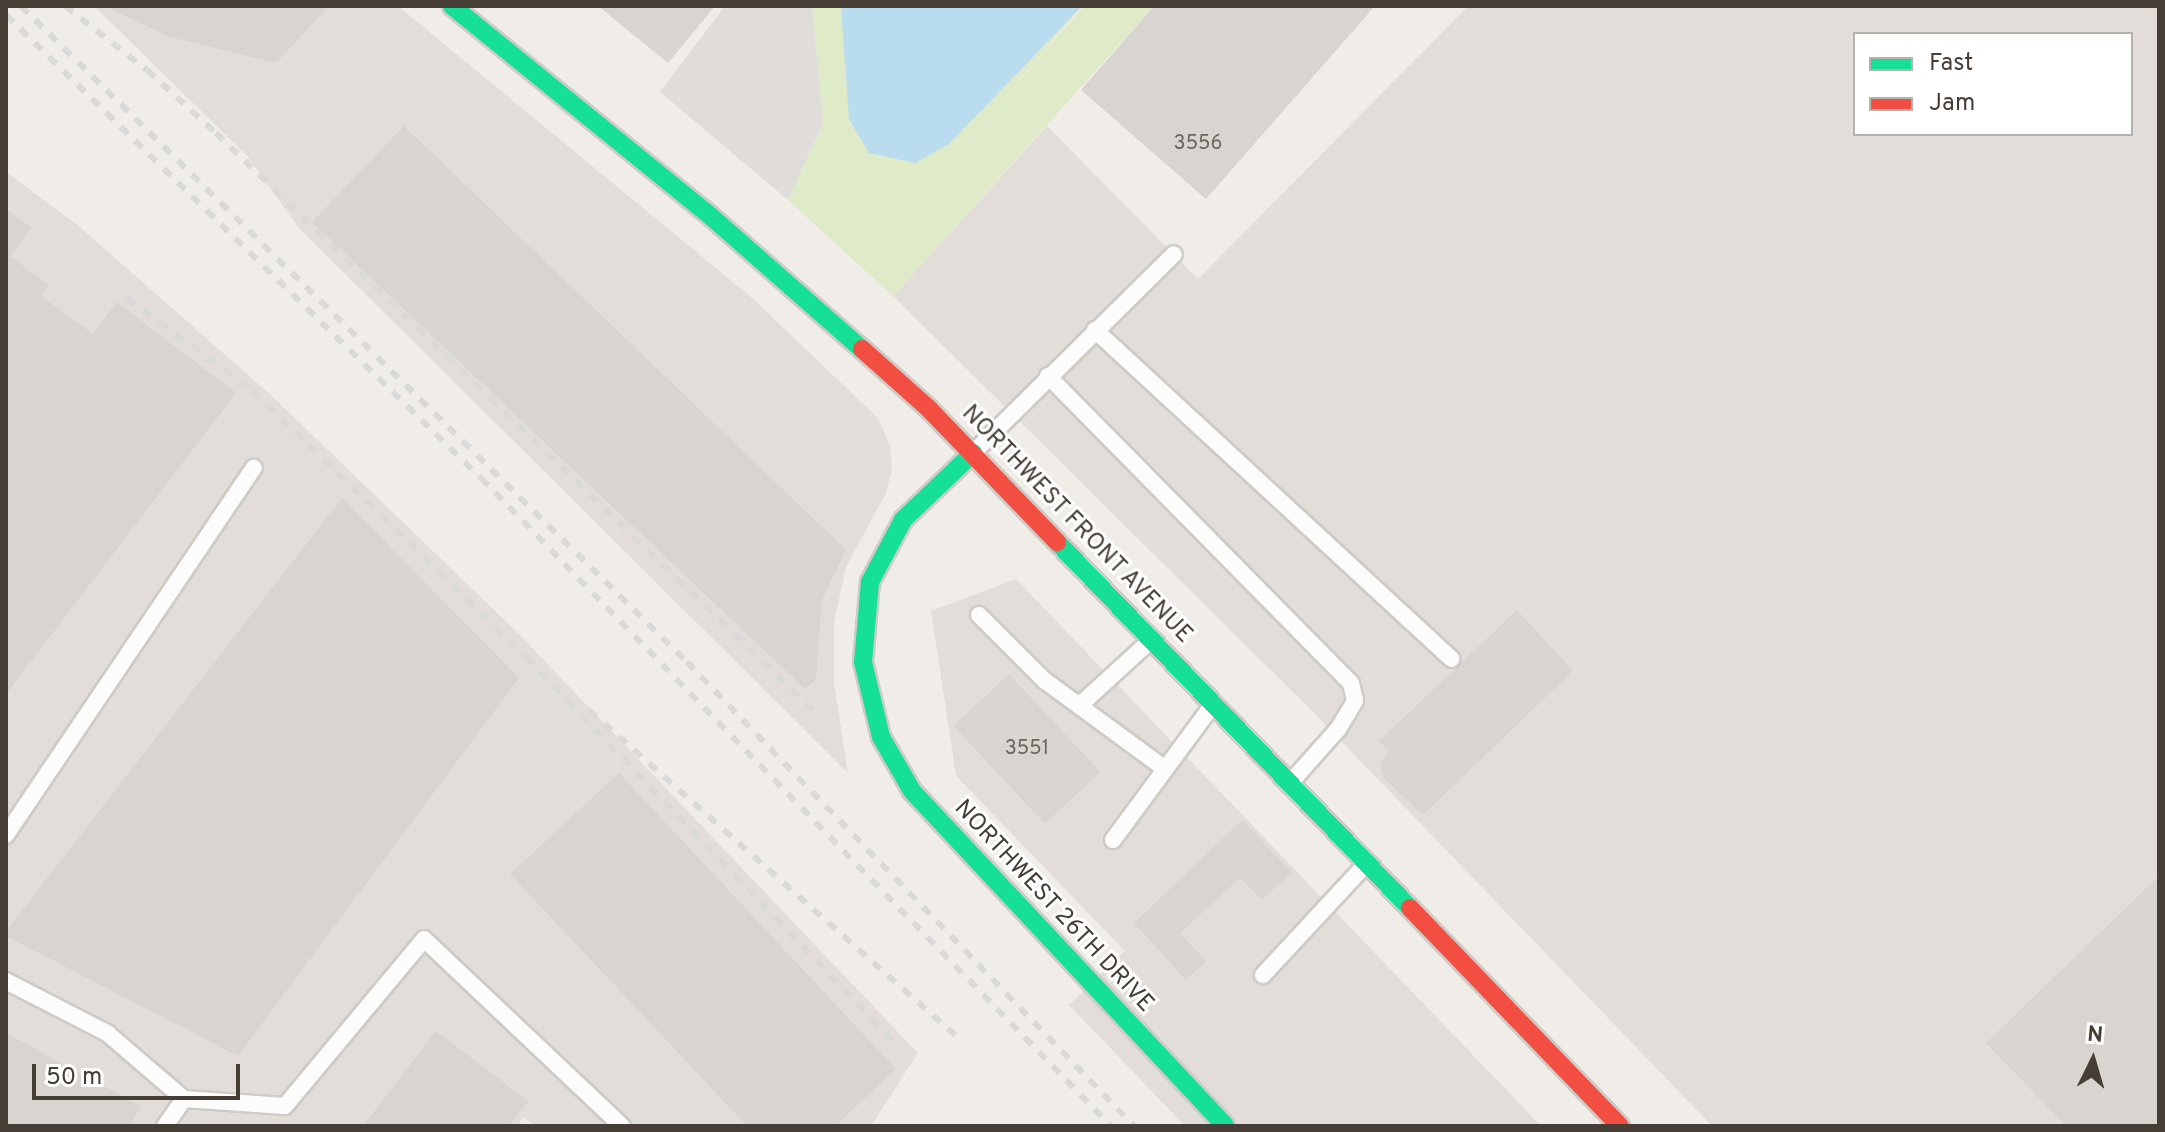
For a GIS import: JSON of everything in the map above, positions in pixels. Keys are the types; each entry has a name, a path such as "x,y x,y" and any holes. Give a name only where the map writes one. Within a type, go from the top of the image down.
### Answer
{"main road":[{"name":"NORTHWEST FRONT AVENUE","path":"452,6 855,340 973,453 1620,1126"},
{"name":"NORTHWEST 26TH DRIVE","path":"973,453 903,520 878,560 863,613 863,662 871,706 881,737 912,791 1225,1126"}],"lane":[{"path":"973,453 1174,254"},
{"path":"1095,330 1452,659"},
{"path":"1048,376 1351,683 1355,701 1349,711 1291,782"},
{"path":"6,835 254,468"},
{"path":"979,615 1044,680 1165,769"},
{"path":"1080,705 1152,639"},
{"path":"1113,840 1214,703"},
{"path":"1263,975 1368,862"},
{"path":"6,981 107,1033 184,1099 285,1106 424,939 622,1126"},
{"path":"165,1126 184,1099"}],"shaded area":[{"path":"94,6 398,6 751,297 878,418 890,446 892,470 886,493 846,567 834,622 834,683 848,773 299,228 247,156"},
{"path":"725,6 812,6 823,123 788,200 660,92"},
{"path":"1468,6 2159,6 2159,1126 1712,1126 1318,717 893,296 1047,126 1198,279"},
{"path":"6,172 80,227 273,397 520,635 918,1053 871,1126 535,1126 524,1117 517,1126 6,1126"},
{"path":"1016,579 1541,1126 1185,1126 1069,1005 1125,951 956,776 931,611"}],"green space":[{"path":"812,6 1082,6 997,107 1084,6 1154,6 893,296 788,200 823,123"}],"water":[{"path":"841,6 1082,6 949,144 915,163 869,153 849,119"}],"building":[{"path":"105,6 329,6 276,63 170,37"},
{"path":"598,6 715,6 668,63"},
{"path":"1154,6 1375,6 1206,199 1081,90"},
{"path":"404,126 846,550 822,600 816,679 805,689 312,222"},
{"path":"6,209 32,228 10,256 49,285 41,296 93,334 117,302 236,393 6,694"},
{"path":"342,498 519,678 238,1056 6,936 6,931"},
{"path":"1517,610 1573,671 1423,815 1384,778 1380,764 1389,751 1379,741"},
{"path":"1009,674 1100,772 1045,824 953,726"},
{"path":"619,773 896,1069 835,1126 747,1126 510,874"},
{"path":"1242,820 1292,872 1262,900 1240,878 1180,933 1206,961 1186,980 1134,923"},
{"path":"2159,876 2159,1126 2066,1126 1986,1043"},
{"path":"436,1031 528,1101 509,1126 363,1126"},
{"path":"6,1033 141,1106 130,1126 6,1126"}],"railway":[{"path":"21,6 687,662 1134,1126"},
{"path":"65,6 147,70 216,133 818,715"},
{"path":"6,15 481,478 1111,1126"},
{"path":"127,298 252,391 309,445 526,657 895,1043"},
{"path":"589,710 956,1036"}],"traffic: fast":[{"path":"452,6 707,213 862,349"},
{"path":"973,453 903,520 870,582 863,662 881,737 912,791 1225,1126"},
{"path":"1057,542 1410,908"}],"traffic: jam":[{"path":"862,349 929,409 1057,542"},
{"path":"1410,908 1620,1126"}]}
